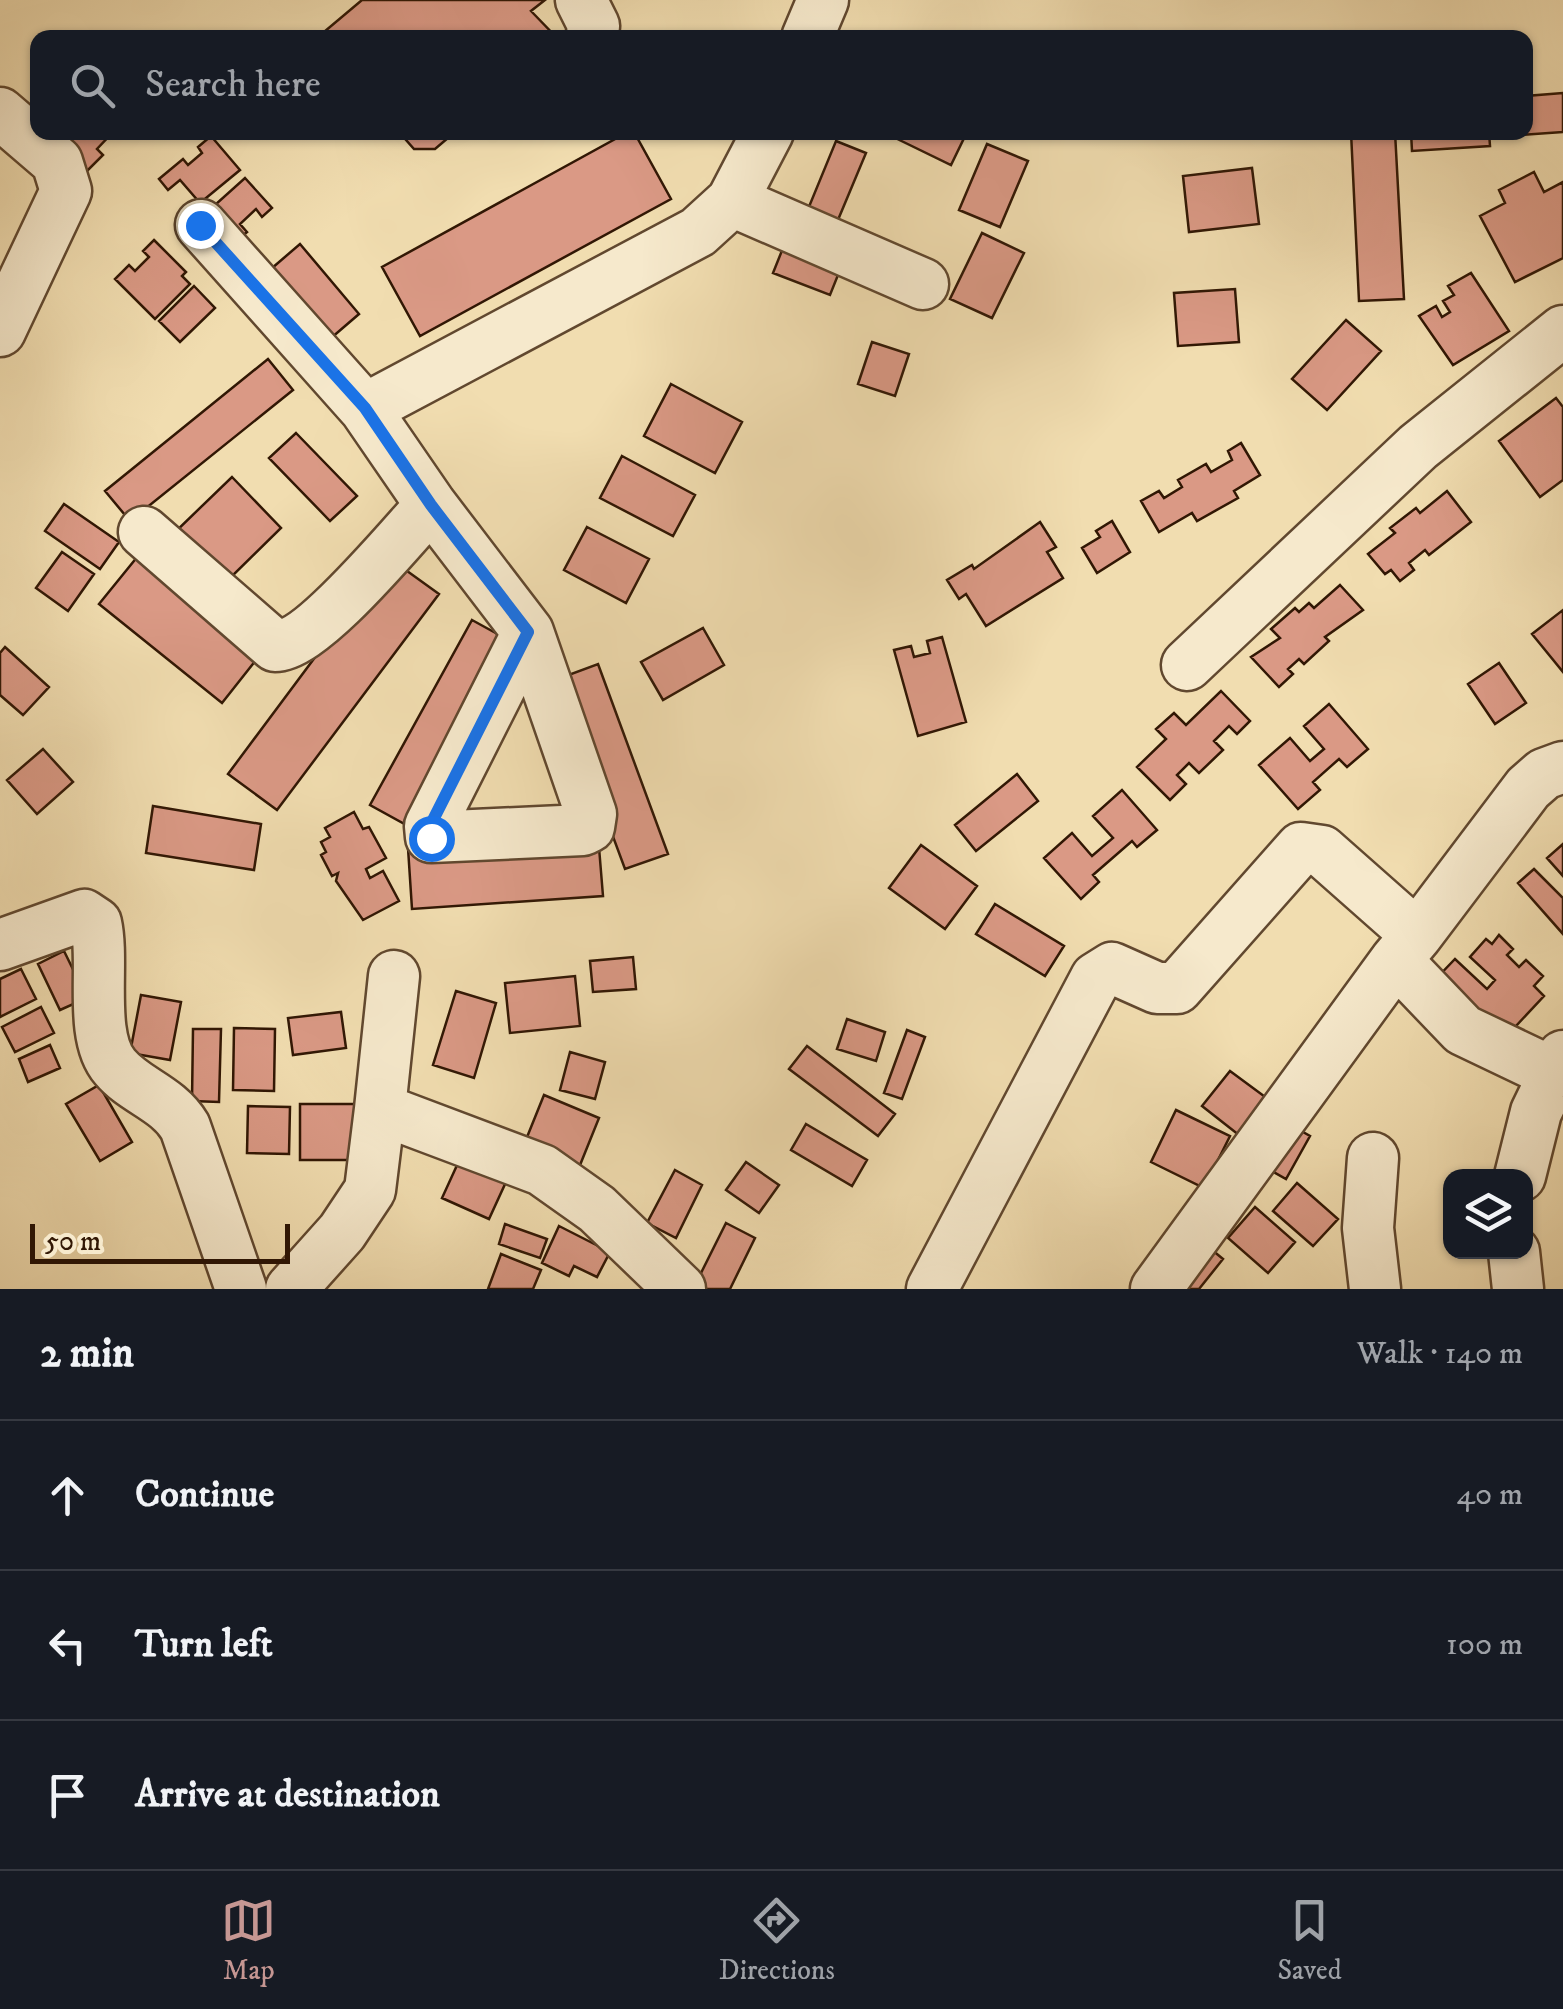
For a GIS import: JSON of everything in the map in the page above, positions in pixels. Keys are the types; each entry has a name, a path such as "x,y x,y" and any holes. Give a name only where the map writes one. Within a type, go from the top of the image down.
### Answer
{"street":[{"path":"581,0 593,30"},
{"path":"810,30 823,0"},
{"path":"0,114 30,139"},
{"path":"0,331 66,191 57,162 31,140"},
{"path":"365,408 698,232 732,201 764,140"},
{"path":"732,201 924,284"},
{"path":"200,225 365,408 431,505 528,632"},
{"path":"1187,665 1418,447 1563,332"},
{"path":"144,532 276,646 289,646 316,625 431,505"},
{"path":"1156,1289 1406,947 1528,788 1544,774 1563,767"},
{"path":"932,1289 1096,978 1105,969 1121,971 1167,990 1177,988 1287,859 1312,847 1406,947 1463,1030 1558,1064 1536,1112 1522,1169"},
{"path":"0,945 68,918 84,915 96,923 102,1032 108,1058 116,1070 168,1105 185,1127 241,1289"},
{"path":"291,1289 365,1200 375,1170 394,976"},
{"path":"380,1109 542,1170 597,1209 634,1272 680,1289"},
{"path":"1373,1158 1368,1228 1375,1289"},
{"path":"1515,1259 1518,1289"}],"building":[{"path":"362,0 545,0 531,11 549,30 326,30"},
{"path":"1563,93 1563,132 1533,134 1533,95"},
{"path":"66,140 105,140 97,149 103,155 80,178 54,153"},
{"path":"206,140 214,140 240,170 200,203 180,180 168,190 159,179 183,159 188,165 202,153 198,147"},
{"path":"406,140 446,140 435,149 414,149"},
{"path":"613,140 638,140 671,199 420,336 382,267"},
{"path":"899,140 963,140 951,165"},
{"path":"1351,140 1395,140 1404,299 1359,301"},
{"path":"1411,140 1490,140 1490,146 1412,151"},
{"path":"836,141 866,153 835,227 806,214"},
{"path":"987,144 1028,161 1000,227 959,210"},
{"path":"1252,168 1259,224 1189,232 1183,176"},
{"path":"1534,172 1544,192 1563,182 1563,258 1515,282 1480,216 1505,203 1499,190"},
{"path":"245,178 272,208 262,217 256,209 240,224 247,232 234,243 206,213"},
{"path":"982,233 1024,253 992,318 950,299"},
{"path":"154,240 186,272 182,276 190,284 155,319 115,279 129,265 135,271 149,257 143,251"},
{"path":"785,243 842,265 830,295 773,273"},
{"path":"300,244 359,314 323,345 264,275"},
{"path":"1471,273 1509,331 1453,365 1419,316 1436,306 1442,317 1450,312 1443,301 1454,295 1448,286"},
{"path":"194,286 215,308 180,342 159,321"},
{"path":"1235,289 1239,342 1178,346 1174,293"},
{"path":"1346,320 1381,351 1327,410 1292,379"},
{"path":"872,342 909,354 895,396 858,384"},
{"path":"268,359 293,390 130,521 105,491"},
{"path":"671,384 742,422 715,473 644,436"},
{"path":"1556,398 1563,407 1563,480 1540,497 1499,441"},
{"path":"296,433 357,496 330,521 269,458"},
{"path":"1241,443 1260,475 1234,491 1238,498 1197,521 1192,513 1159,532 1141,501 1159,491 1164,498 1182,487 1178,480 1206,464 1211,472 1232,460 1228,451"},
{"path":"622,456 695,495 673,536 600,498"},
{"path":"232,477 281,528 221,587 171,536"},
{"path":"1447,491 1471,522 1429,555 1425,550 1409,563 1414,570 1400,581 1391,570 1385,574 1368,554 1395,533 1390,528 1416,508 1420,513"},
{"path":"64,504 119,542 100,569 45,531"},
{"path":"1112,521 1130,552 1097,573 1082,548 1100,537 1096,531"},
{"path":"1040,522 1056,547 1047,552 1063,578 986,626 966,594 959,599 947,580 972,565 974,569"},
{"path":"587,527 649,559 626,603 564,570"},
{"path":"62,552 94,574 68,611 36,588"},
{"path":"138,556 260,655 222,703 99,604"},
{"path":"389,558 439,594 277,810 228,774"},
{"path":"1340,585 1363,610 1325,637 1329,641 1304,664 1299,659 1288,669 1293,674 1279,687 1251,657 1280,638 1271,629 1295,608 1299,612 1309,603 1314,608"},
{"path":"1563,610 1563,672 1532,634"},
{"path":"472,620 512,642 410,827 370,805"},
{"path":"703,628 724,665 663,700 641,662"},
{"path":"942,637 966,722 918,736 894,650 911,646 914,657 930,653 927,641"},
{"path":"5,647 49,687 23,715 0,695 0,653"},
{"path":"1499,663 1526,703 1495,724 1468,684"},
{"path":"598,664 668,854 625,869 555,680"},
{"path":"1221,691 1250,721 1237,734 1229,726 1214,741 1223,750 1199,773 1189,763 1177,775 1186,784 1170,800 1137,767 1166,739 1156,729 1174,713 1186,725"},
{"path":"1329,704 1368,749 1347,767 1339,759 1313,782 1320,790 1298,809 1259,765 1290,738 1310,761 1324,749 1304,726"},
{"path":"43,749 73,782 37,814 7,780"},
{"path":"1017,774 1038,801 976,851 955,825"},
{"path":"1122,790 1157,830 1137,847 1132,841 1093,875 1099,882 1081,899 1044,858 1072,833 1092,856 1113,838 1093,816"},
{"path":"153,806 261,824 254,870 146,853"},
{"path":"354,812 363,829 369,827 386,858 366,869 370,878 383,871 399,901 363,920 336,881 338,873 332,876 321,855 326,852 321,842 330,837 325,828"},
{"path":"598,835 603,896 412,909 408,848"},
{"path":"1563,844 1563,876 1547,858"},
{"path":"921,845 977,886 945,929 889,888"},
{"path":"1534,869 1563,898 1563,934 1518,883"},
{"path":"995,904 1064,946 1045,976 976,934"},
{"path":"1499,935 1513,949 1507,955 1519,967 1526,960 1543,976 1534,986 1544,996 1502,1041 1430,985 1455,959 1487,989 1495,980 1470,957 1486,939 1492,944"},
{"path":"64,951 87,998 60,1010 38,964"},
{"path":"633,957 636,989 593,992 590,961"},
{"path":"21,969 36,999 0,1017 0,979"},
{"path":"575,976 580,1026 510,1033 505,983"},
{"path":"456,991 496,1003 474,1078 433,1065"},
{"path":"141,995 181,1002 170,1060 130,1053"},
{"path":"41,1007 54,1033 15,1052 2,1027"},
{"path":"341,1012 346,1048 293,1055 288,1018"},
{"path":"847,1019 885,1032 876,1061 837,1049"},
{"path":"234,1028 275,1029 274,1091 233,1090"},
{"path":"193,1029 221,1029 219,1102 192,1101"},
{"path":"907,1030 925,1037 902,1099 884,1093"},
{"path":"50,1045 60,1068 28,1082 19,1059"},
{"path":"807,1046 895,1114 878,1136 789,1069"},
{"path":"570,1052 605,1062 595,1099 560,1090"},
{"path":"1230,1071 1272,1102 1244,1139 1202,1106"},
{"path":"99,1085 132,1142 100,1161 66,1104"},
{"path":"544,1095 599,1118 578,1170 523,1147"},
{"path":"300,1104 357,1104 357,1160 300,1160"},
{"path":"248,1106 290,1107 289,1154 247,1153"},
{"path":"1176,1110 1230,1136 1204,1188 1151,1162"},
{"path":"1287,1123 1310,1136 1286,1179 1263,1166"},
{"path":"806,1124 867,1160 852,1186 791,1150"},
{"path":"464,1150 511,1171 489,1219 442,1198"},
{"path":"746,1162 779,1185 759,1213 726,1190"},
{"path":"675,1170 702,1185 676,1238 647,1223"},
{"path":"1297,1183 1338,1219 1313,1246 1273,1211"},
{"path":"1255,1207 1295,1242 1268,1273 1228,1238"},
{"path":"726,1223 755,1238 730,1289 704,1289 695,1285"},
{"path":"505,1224 547,1239 540,1258 499,1244"},
{"path":"559,1226 610,1252 597,1277 574,1266 569,1276 542,1263"},
{"path":"1200,1240 1223,1259 1199,1289 1160,1289"},
{"path":"501,1254 541,1270 533,1289 488,1289"}],"route":[{"path":"200,225 365,408 431,505 528,632 430,826 431,838"}]}
